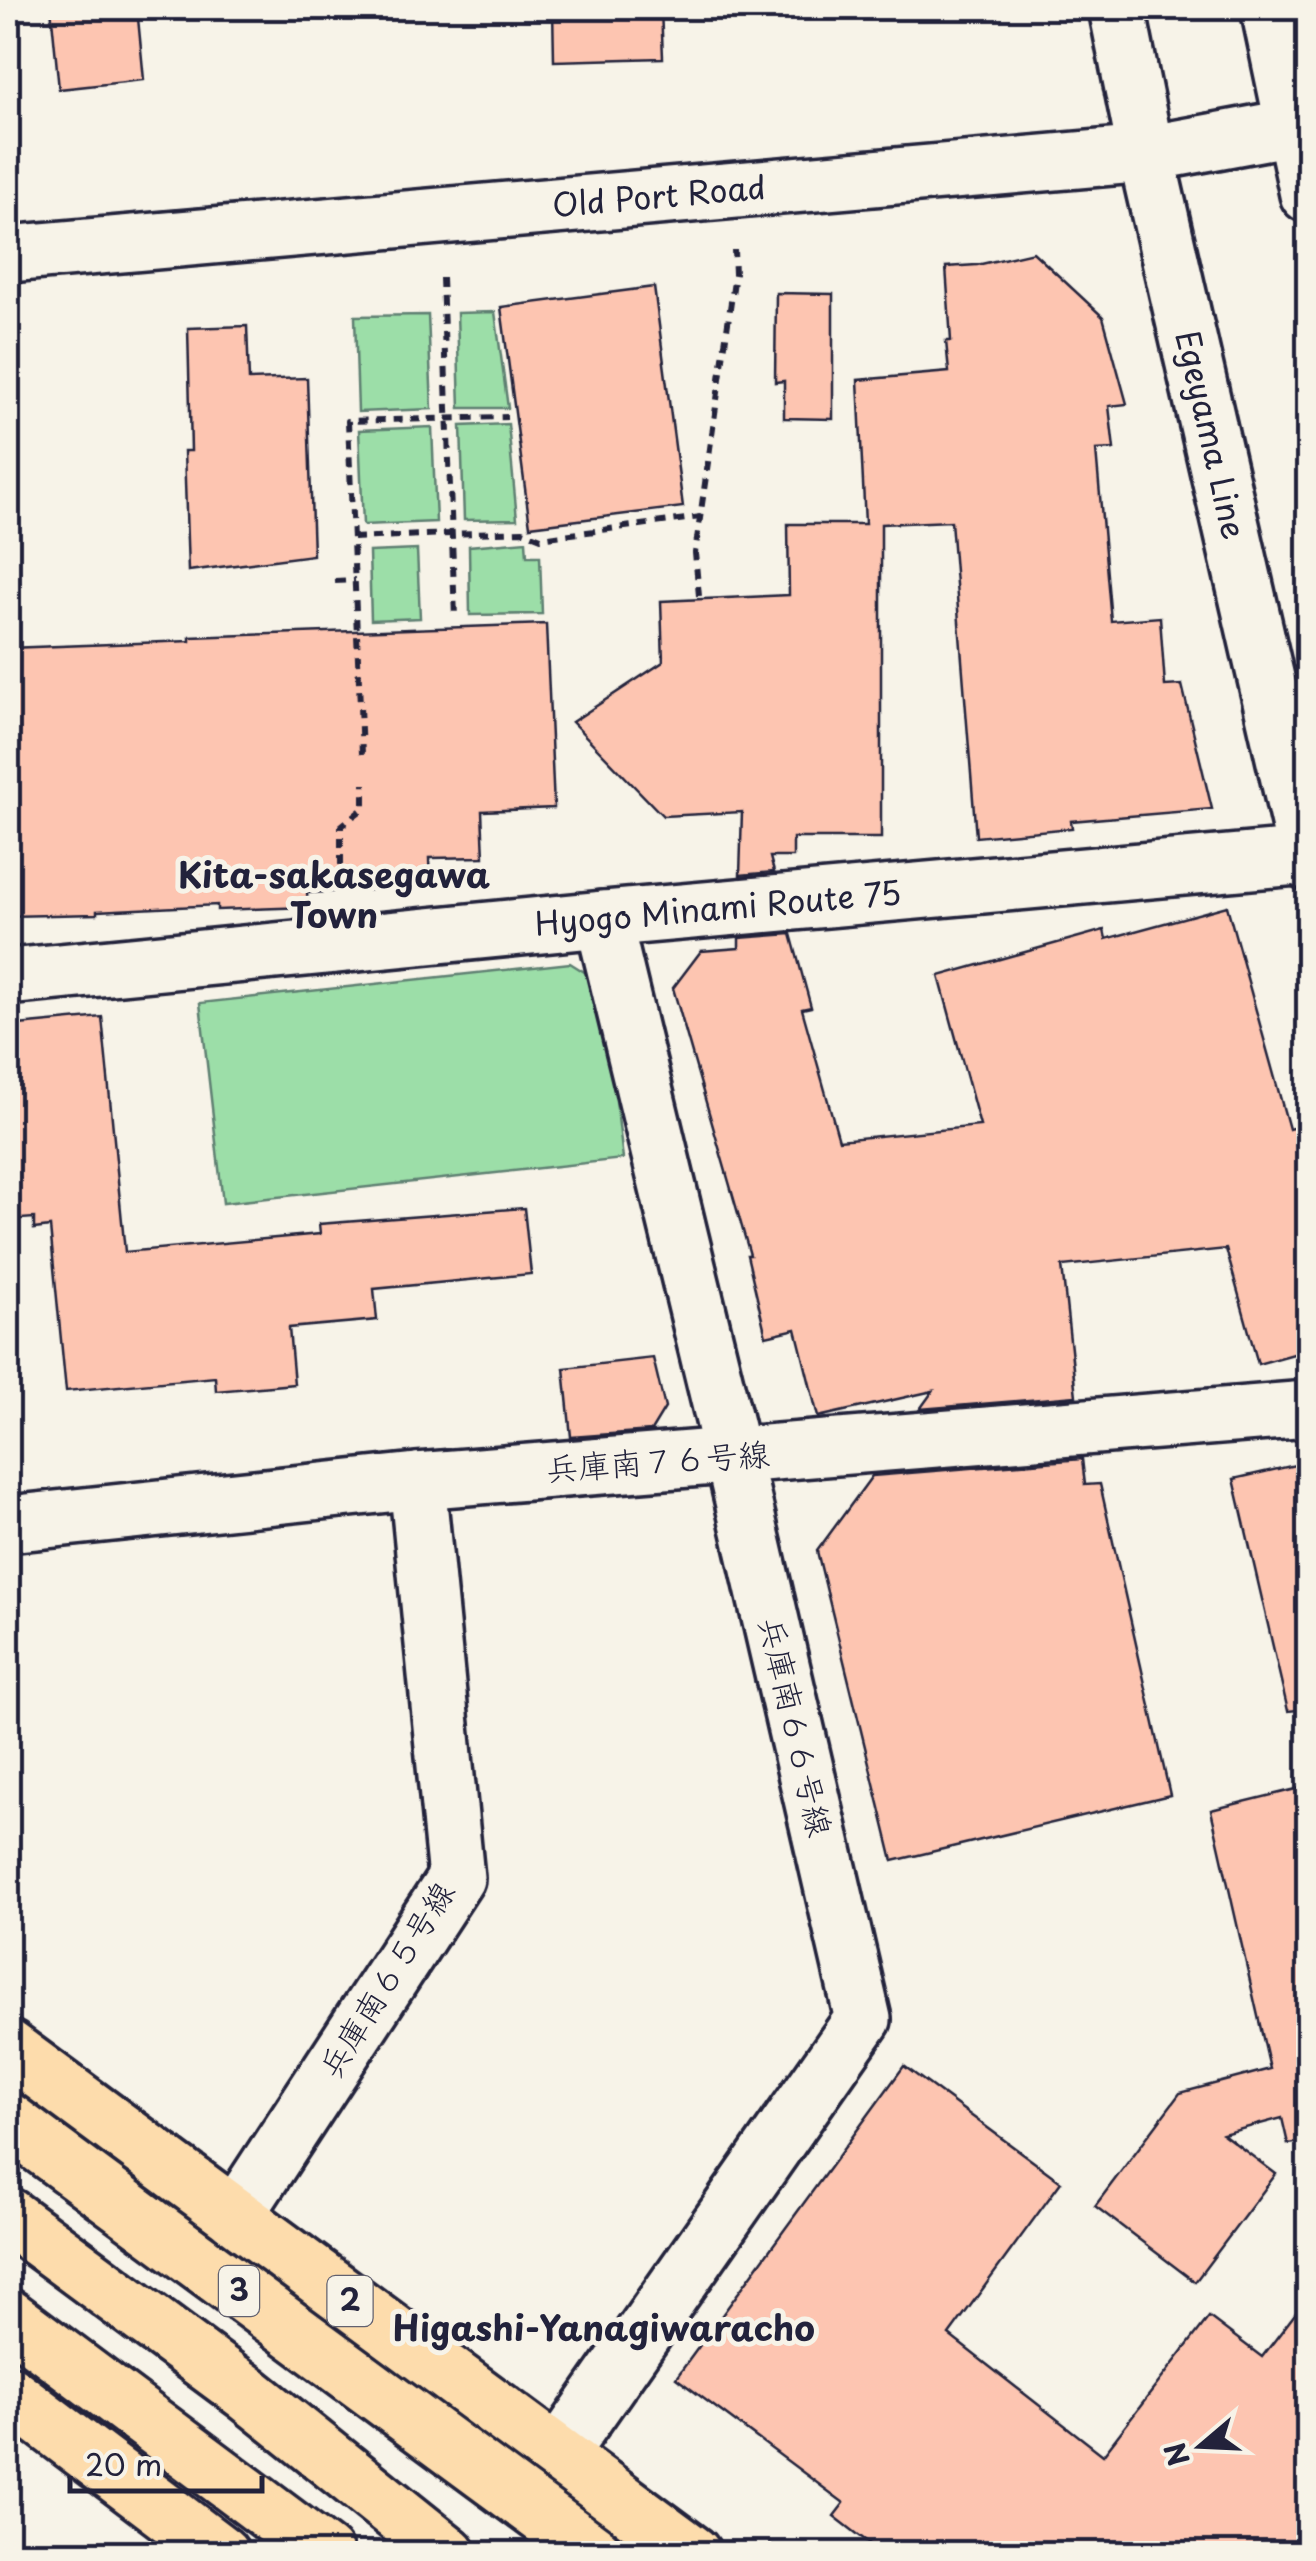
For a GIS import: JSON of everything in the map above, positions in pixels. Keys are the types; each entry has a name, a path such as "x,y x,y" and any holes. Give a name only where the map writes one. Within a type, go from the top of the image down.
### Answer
{"highway":[{"name":"2","path":"8,2048 693,2554"},
{"name":"3","path":"8,2121 595,2554"},
{"name":"3","path":"8,2216 248,2393 448,2554"},
{"path":"8,2317 325,2554"},
{"path":"8,2393 221,2554"},
{"name":"3","path":"470,2462 574,2554"}],"street":[{"name":"Egeyama Line","path":"1117,8 1146,154 1308,858"},
{"path":"1269,8 1301,126 1308,194"},
{"name":"Old Port Road","path":"8,254 1146,154 1301,126"},
{"name":"Hyogo Minami Route 75","path":"8,977 603,919 1308,858"},
{"name":"兵庫南６６号線","path":"558,2454 863,2019 603,919"},
{"name":"兵庫南７６号線","path":"8,1524 417,1480 1308,1409"},
{"name":"兵庫南６５号線","path":"235,2216 456,1878 417,1480"}],"path":[{"path":"699,596 695,553 735,274 730,191"},
{"path":"439,216 455,617"},
{"path":"362,754 348,421 507,416"},
{"path":"353,538 524,530 541,538 701,517"},
{"path":"334,581 355,580"},
{"path":"341,944 341,826 364,808 364,784"}],"green space":[{"path":"495,312 508,408 460,408 457,313"},
{"path":"428,315 432,409 358,412 355,316"},
{"path":"508,424 517,519 464,520 461,426"},
{"path":"432,427 436,522 363,525 359,430"},
{"path":"526,541 527,556 540,556 542,614 470,615 469,546"},
{"path":"417,550 420,618 371,620 369,552"},
{"path":"570,963 602,983 623,1159 223,1203 200,1003"}],"building":[{"path":"51,8 137,8 144,80 59,89"},
{"path":"553,8 661,8 663,58 554,61"},
{"path":"1033,252 1103,317 1127,404 1109,406 1114,449 1096,450 1111,621 1160,617 1165,686 1182,685 1212,809 1071,821 1072,828 976,837 951,521 881,524 881,838 793,838 793,857 770,857 774,872 740,875 742,812 663,816 572,722 663,662 661,601 789,595 788,524 865,524 858,380 949,372 946,267 977,265"},
{"path":"654,287 683,507 530,526 501,307"},
{"path":"776,293 833,294 833,419 784,418 784,381 775,382"},
{"path":"247,326 249,380 307,378 313,555 188,571 184,451 191,451 188,328"},
{"path":"546,624 554,808 482,811 484,857 429,858 430,887 307,893 308,907 217,910 217,905 8,916 8,648"},
{"path":"1227,906 1289,1129 1296,1127 1308,1173 1308,1350 1258,1364 1226,1249 1062,1266 1076,1396 920,1409 933,1391 818,1417 796,1329 766,1336 750,1255 673,988 701,951 739,948 739,938 791,934 811,1007 802,1009 839,1140 980,1126 939,976 1104,930 1106,939"},
{"path":"102,1017 125,1252 320,1234 319,1224 524,1208 531,1274 374,1289 377,1320 289,1328 294,1384 216,1391 215,1377 66,1391 50,1227 34,1229 34,1218 8,1220 8,1026"},
{"path":"653,1358 665,1408 651,1431 571,1437 564,1368"},
{"path":"1082,1459 1085,1485 1100,1484 1170,1795 893,1861 817,1551 872,1476"},
{"path":"1308,1462 1308,1709 1288,1711 1234,1479"},
{"path":"1308,1786 1308,2141 1288,2144 1282,2118 1223,2134 1276,2174 1195,2282 1095,2206 1180,2093 1270,2069 1211,1810"},
{"path":"904,2066 1061,2182 949,2335 1103,2455 1209,2317 1262,2357 1308,2297 1308,2554 883,2554 834,2516 844,2503 676,2378"}],"district":[{"name":"Kita-sakasegawa Town","path":"334,896"},
{"name":"Higashi-Yanagiwaracho","path":"604,2329"}]}
